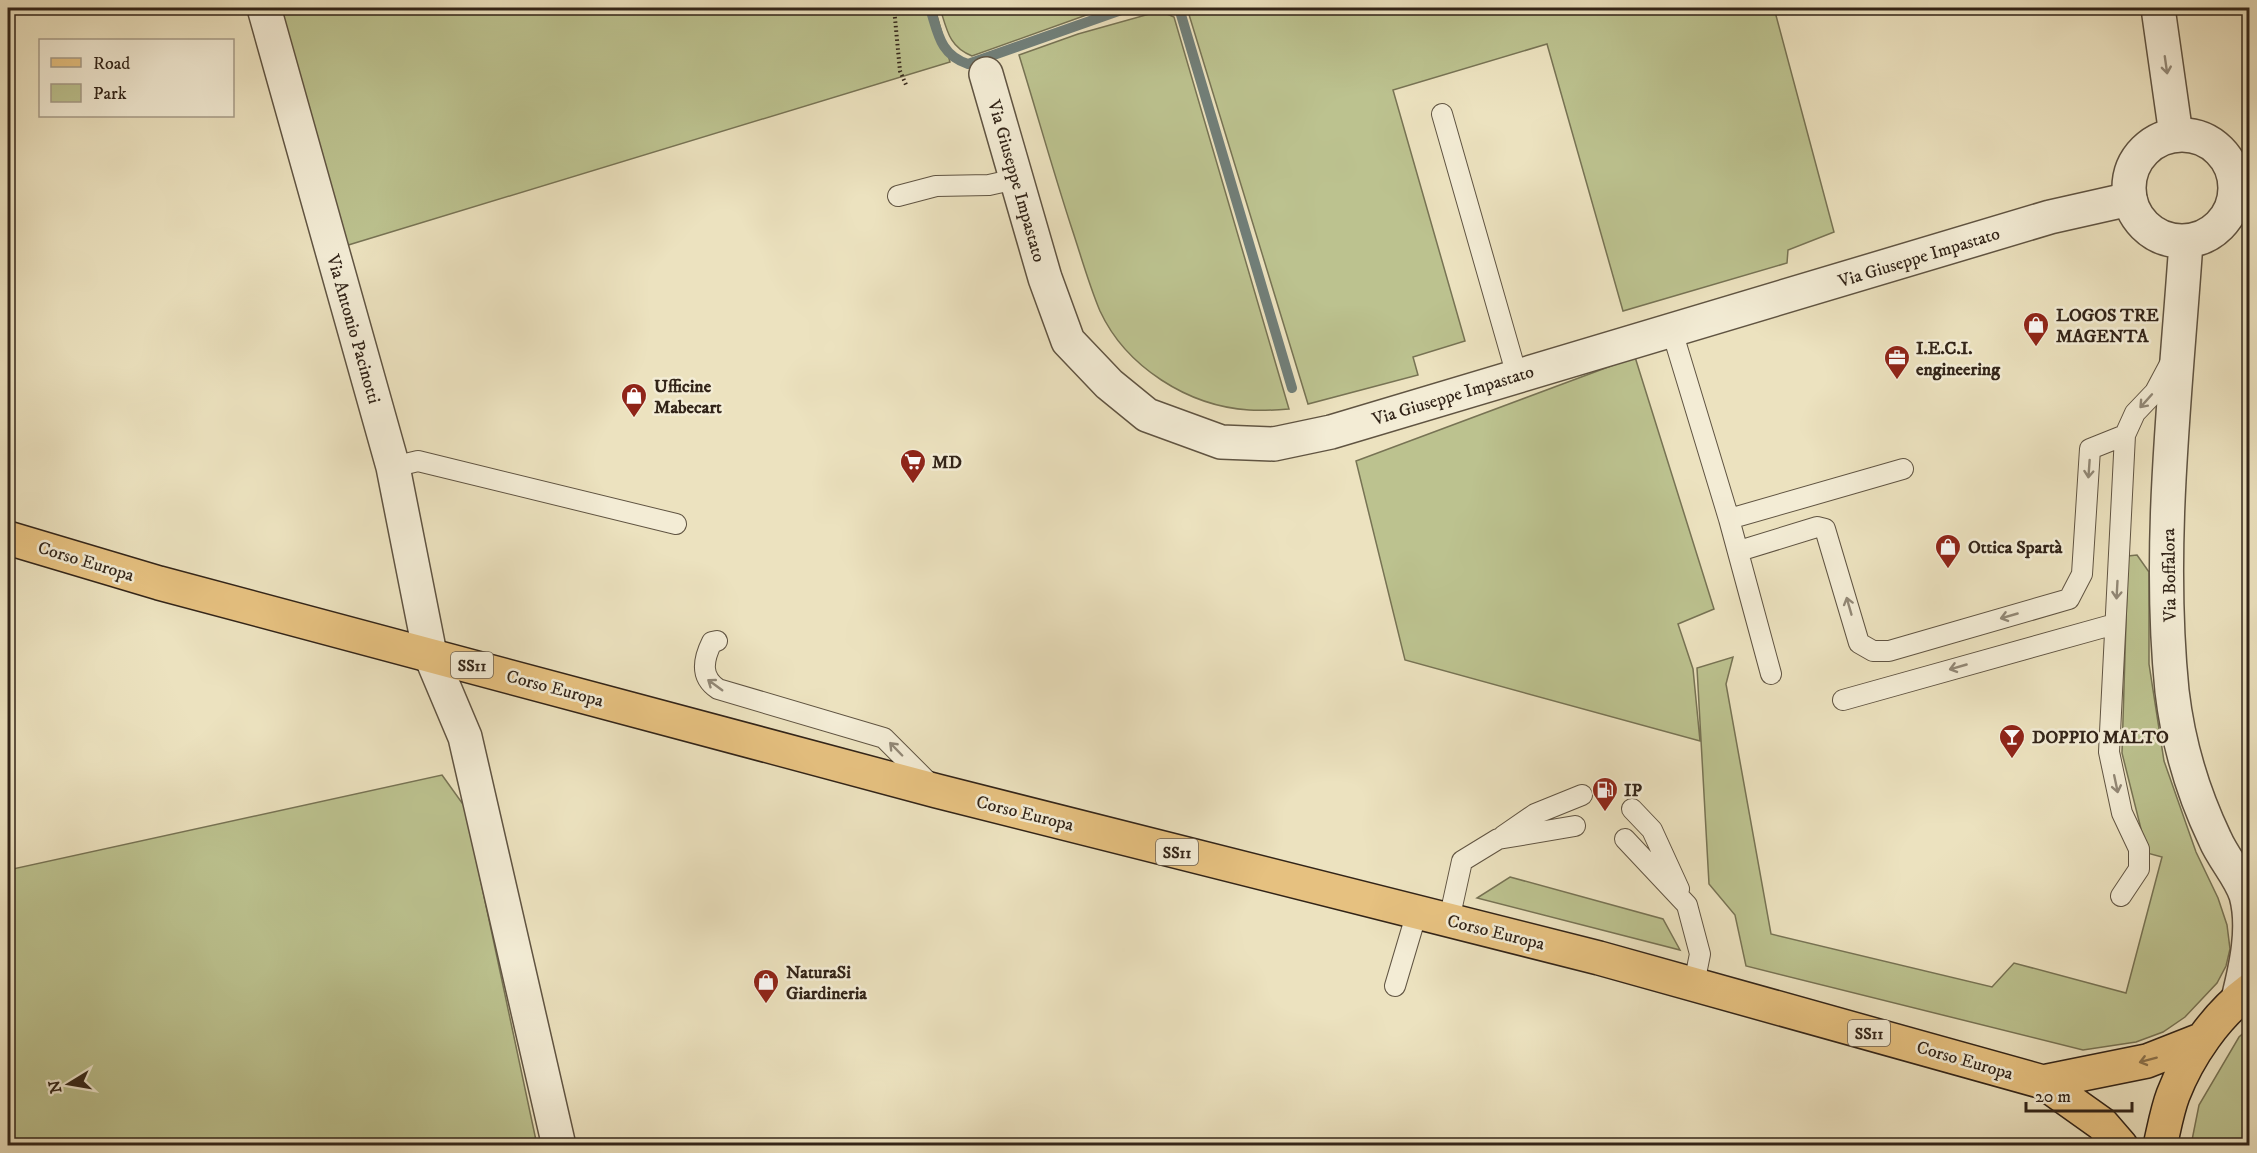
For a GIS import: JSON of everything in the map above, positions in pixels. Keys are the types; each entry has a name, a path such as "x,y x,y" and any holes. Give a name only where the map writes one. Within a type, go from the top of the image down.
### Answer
{"main road":[{"name":"Corso Europa","path":"8,538 159,583 937,791 1694,984 2043,1082 2102,1124 2121,1146"},
{"name":"Corso Europa","path":"2160,1146 2173,1096 2203,1039 2244,994"},
{"name":"Corso Europa","path":"2043,1082 2147,1061 2203,1039"}],"street":[{"name":"Via Antonio Pacinotti","path":"264,8 393,467 430,654 465,737 559,1146"},
{"path":"2158,8 2176,135"},
{"name":"Via Giuseppe Impastato","path":"986,74 1045,278 1068,341 1109,384 1147,416 1221,442 1274,444 1331,432 2050,217 2130,199"},
{"path":"2176,135 2194,136 2239,160 2228,214 2206,236 2186,242 2164,239 2146,227 2133,210 2130,199 2130,180 2141,153 2157,141 2176,135"},
{"name":"Via Boffalora","path":"2186,242 2168,522 2172,692 2186,763 2215,839 2248,896 2249,939 2244,994"}],"lane":[{"path":"1442,114 1517,376"},
{"path":"898,196 936,186 989,185 1016,179"},
{"path":"1672,331 1729,519 1772,674"},
{"path":"2121,896 2139,869 2139,849 2122,813 2109,752 2126,435 2135,413 2154,392 2179,353"},
{"path":"1738,551 1817,527 1825,529 1859,643 1873,651 1889,651 2069,598 2082,574 2090,449 2126,435"},
{"path":"393,467 418,461 676,524"},
{"path":"1729,519 1903,469"},
{"path":"1843,700 2115,624"},
{"path":"717,641 712,642 708,649 704,668 707,681 718,689 884,738 937,791"},
{"path":"1449,920 1462,861 1534,814 1582,795"},
{"path":"1632,809 1652,830 1687,905 1700,954 1694,984"},
{"path":"1498,839 1575,826"},
{"path":"1625,839 1687,905"},
{"path":"1395,986 1417,912"}],"path":[{"path":"894,8 900,71 907,87"}],"green space":[{"path":"275,8 935,8 950,62 345,246"},
{"path":"940,8 1106,8 972,56 958,48 950,37"},
{"path":"1187,8 1774,8 1834,232 1788,250 1787,263 1623,311 1547,44 1393,90 1465,341 1413,357 1418,375 1308,404"},
{"path":"1160,11 1174,17 1289,409 1254,410 1226,407 1182,392 1161,380 1142,366 1111,331 1100,311 1085,270 1019,55 1078,34"},
{"path":"1635,357 1714,609 1678,624 1693,669 1700,741 1405,660 1356,461"},
{"path":"2137,555 2149,572 2149,664 2164,761 2196,852 2218,898 2227,925 2230,949 2226,966 2217,983 2185,1017 2163,1032 2136,1042 2083,1050 1746,966 1735,915 1709,884 1697,668 1733,657 1726,684 1771,934 1992,987 2014,963 2126,993 2162,857 2147,853 2122,753 2128,556"},
{"path":"442,775 465,807 537,1145 8,1145 8,870"},
{"path":"1510,877 1663,919 1680,950 1477,898"},
{"path":"2249,1028 2249,1145 2191,1145 2199,1105 2239,1037"}],"waterway":[{"path":"930,8 938,34 946,49 951,55 968,64 1127,8"},
{"path":"1179,8 1292,388"}],"place":[{"name":"LOGOS TRE MAGENTA","path":"2036,348"},
{"name":"I.E.C.I. engineering","path":"1897,381"},
{"name":"Ufficine Mabecart","path":"634,419"},
{"name":"MD","path":"913,485"},
{"name":"Ottica Spartà","path":"1948,570"},
{"name":"DOPPIO MALTO","path":"2012,760"},
{"name":"IP","path":"1605,813"},
{"name":"NaturaSi Giardineria","path":"766,1005"}]}
